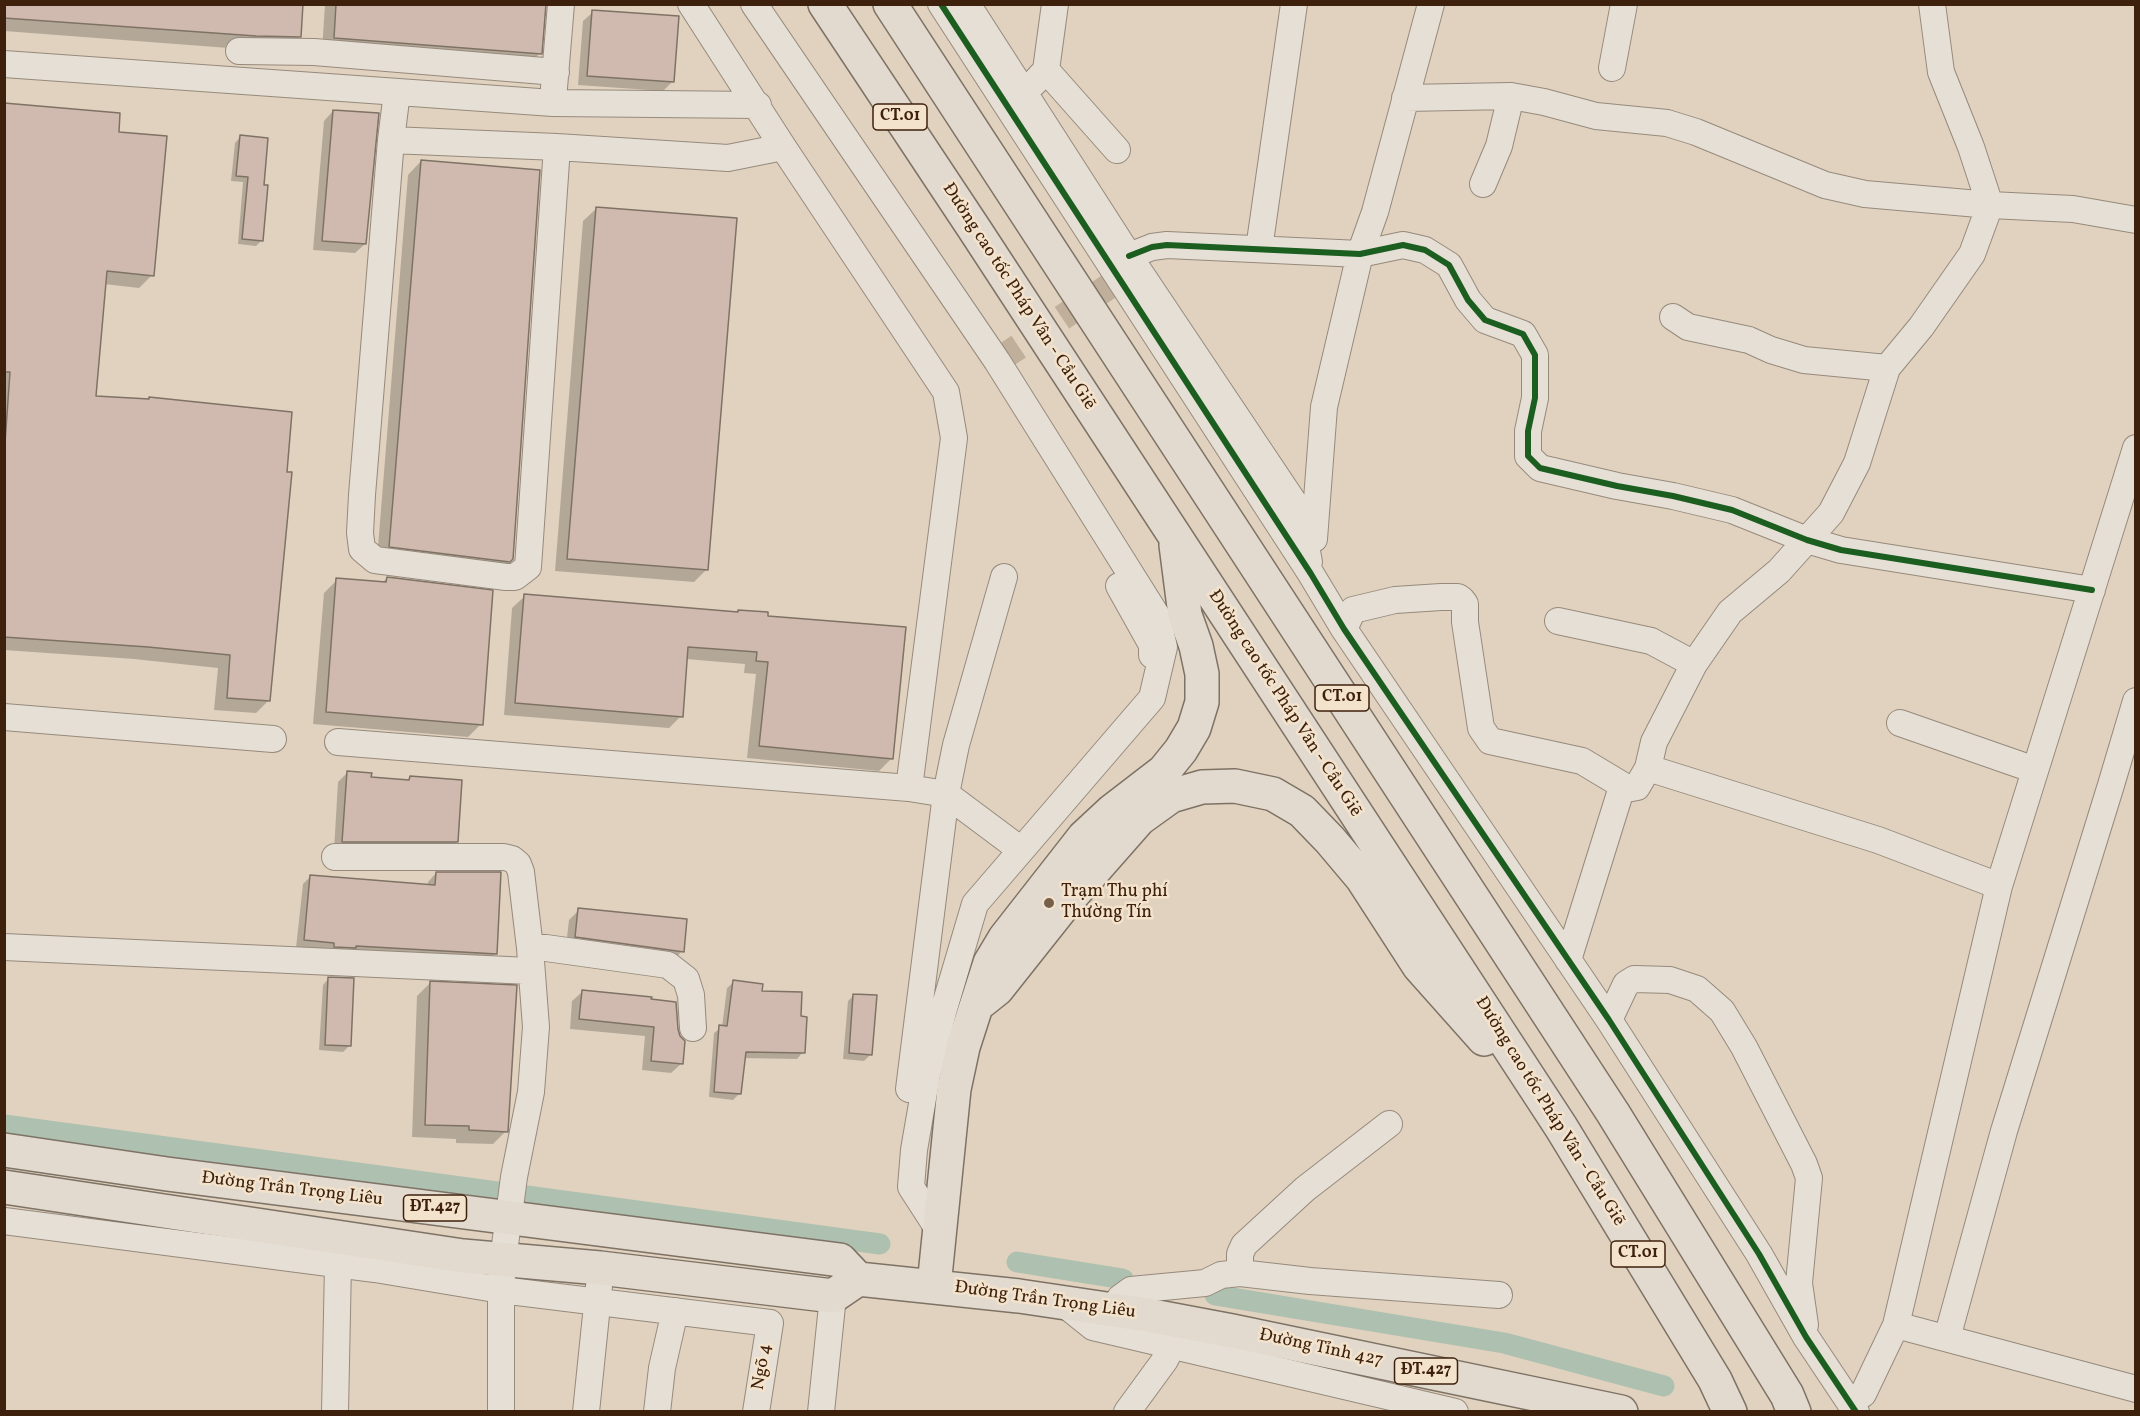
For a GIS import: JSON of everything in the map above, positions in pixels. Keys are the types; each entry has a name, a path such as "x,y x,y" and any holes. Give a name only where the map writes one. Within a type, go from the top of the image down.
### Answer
{"main road":[{"name":"Đường cao tốc Pháp Vân - Cầu Giẽ","path":"825,4 1561,1127 1715,1380 1730,1412"},
{"name":"CT.01","path":"891,4 1613,1113 1787,1395 1794,1412"},
{"path":"934,1286 954,1089 963,1047 990,963 1010,930 1084,837 1164,771 1181,750 1194,728 1202,702 1202,674 1196,646 1185,615 1175,537"},
{"path":"978,1004 997,989 1066,902 1139,819 1171,796 1202,787 1235,786 1273,794 1302,811 1330,840 1362,878 1419,966 1561,1127"},
{"name":"Đường Trần Trọng Liêu","path":"4,1150 167,1174 840,1260 846,1288"},
{"name":"Đường Trần Trọng Liêu","path":"14,1189 376,1256 502,1275 600,1268 846,1288 934,1286 1113,1310 1232,1330"},
{"name":"Đường Tỉnh 427","path":"1232,1330 1621,1412"}],"street":[{"path":"553,103 561,4"},
{"path":"692,4 783,147 946,392 954,438 909,788"},
{"path":"737,4 742,16 860,183 1104,560 1152,645 1152,698"},
{"path":"754,4 997,361 1157,616 1164,647 1152,698 975,904 927,1075 914,1150 911,1187"},
{"path":"941,4 1311,574 1344,629 1609,1020 1759,1254 1806,1337 1853,1407 1863,1394 1896,1325 1999,886 2136,448"},
{"path":"967,4 1129,256 1299,510 1311,574"},
{"path":"1024,94 1046,70 1056,4"},
{"path":"1259,249 1294,4"},
{"path":"1311,574 1324,407 1360,254 1375,212 1431,4"},
{"path":"1612,68 1624,4"},
{"path":"1568,960 1621,790 1637,787 1648,768 1654,742 1694,664 1730,612 1779,571 1831,513 1857,463 1887,368 1921,327 1972,254 1990,205 1971,147 1941,72 1932,4"},
{"path":"239,51 314,52 556,72"},
{"path":"4,64 553,103 758,105"},
{"path":"1046,70 1117,150"},
{"path":"397,92 391,140 362,495 362,549 375,560 506,577 515,577 528,567 557,147"},
{"path":"1406,98 1511,96 1596,116 1667,123 1696,132 1825,185 1865,194 1990,205 2073,209 2136,220"},
{"path":"1483,184 1499,146 1511,96"},
{"path":"391,140 557,147 728,158 783,147"},
{"path":"1129,256 1152,247 1167,245 1360,254 1403,245 1425,250 1449,265 1468,300 1485,320 1523,334 1535,355 1535,398 1528,430 1528,456 1540,468 1732,510 1807,540 1841,550 2092,590"},
{"path":"1673,317 1688,327 1749,340 1771,350 1804,360 1887,368"},
{"path":"940,1232 898,1169 922,996 946,794 956,745 1004,577"},
{"path":"1344,629 1353,610 1395,600 1458,597 1465,604 1465,622 1481,728 1490,741 1582,761 1627,788"},
{"path":"1558,621 1651,641 1694,664"},
{"path":"1947,1338 2004,1131 2136,701"},
{"path":"4,717 273,739"},
{"path":"1900,723 2035,770"},
{"path":"338,742 909,788 946,794 1021,850"},
{"path":"1648,768 1878,840 1999,886"},
{"path":"335,857 504,857 518,864 521,872 536,1027 532,1081 514,1177 502,1275 501,1412"},
{"path":"4,947 530,960 546,948 669,965 686,979 691,995 693,1028"},
{"path":"1609,1020 1626,984 1634,979 1670,980 1697,989 1722,1011 1739,1038 1809,1178 1799,1283 1806,1337"},
{"path":"1220,1272 1240,1254 1244,1245 1305,1189 1389,1124"},
{"path":"14,1189 13,1222 338,1264 376,1256"},
{"path":"335,1412 338,1264"},
{"path":"586,1412 599,1302 600,1268"},
{"path":"1113,1310 1120,1298 1131,1290 1220,1272 1499,1295"},
{"path":"502,1275 599,1302 675,1311 662,1368 657,1412"},
{"path":"821,1412 846,1288"},
{"path":"1063,1303 1093,1327 1455,1412"},
{"name":"Ngõ 4","path":"675,1311 770,1323 756,1412"},
{"path":"1896,1325 2136,1389"},
{"path":"1127,1412 1165,1360 1168,1354 1166,1344"}],"building":[{"path":"4,4 303,4 301,37 256,36 4,18"},
{"path":"336,4 546,4 542,54 334,38"},
{"path":"592,10 679,16 674,82 587,76"},
{"path":"4,103 120,113 119,132 167,136 154,276 107,271 96,396 149,399 149,397 292,412 287,472 292,472 270,701 227,698 230,655 4,637 4,457 10,372 4,372"},
{"path":"333,110 379,113 366,244 322,241"},
{"path":"240,135 268,138 264,185 268,185 263,241 242,239 248,177 236,176"},
{"path":"421,160 540,170 513,559 510,562 389,547"},
{"path":"596,207 737,218 708,570 567,559"},
{"path":"387,577 493,590 483,725 326,712 336,578 386,582"},
{"path":"524,594 738,612 738,610 768,612 768,616 906,627 893,759 759,746 768,662 756,661 757,652 688,647 683,717 515,703"},
{"path":"347,771 372,773 371,777 409,780 410,776 462,780 458,842 342,842"},
{"path":"436,872 501,872 497,954 356,946 356,948 334,947 334,943 304,940 310,875 435,885"},
{"path":"578,908 687,919 684,952 575,937"},
{"path":"328,977 354,978 351,1046 325,1045"},
{"path":"733,980 763,984 762,991 802,992 801,1016 807,1017 805,1053 746,1052 741,1094 714,1092 719,1025 727,1026"},
{"path":"430,981 517,985 508,1132 469,1130 469,1126 425,1125"},
{"path":"582,990 652,997 651,999 676,1002 678,1029 685,1041 683,1064 651,1061 654,1027 579,1019"},
{"path":"853,994 877,995 872,1055 849,1053"}],"waterway":[{"path":"4,1125 880,1244"},
{"path":"1017,1262 1123,1279"},
{"path":"1215,1295 1504,1343 1664,1386"}],"tunnel":[{"path":"997,361 1120,279"}],"cycle path":[{"path":"941,4 1311,574 1344,629 1609,1020 1759,1254 1806,1337 1856,1412"},
{"path":"1129,256 1152,247 1167,245 1360,254 1403,245 1425,250 1449,265 1468,300 1485,320 1523,334 1535,355 1535,398 1528,431 1528,456 1540,468 1732,510 1807,540 1841,550 2092,590"}],"place":[{"name":"Trạm Thu phí Thường Tín","path":"1049,903"}]}
